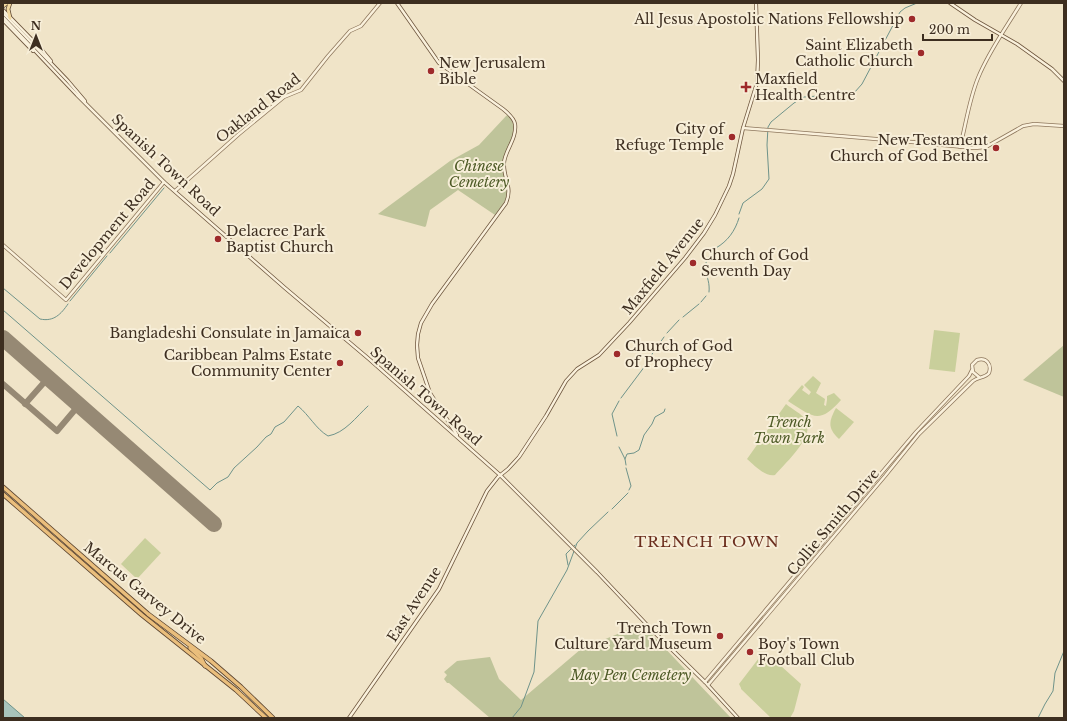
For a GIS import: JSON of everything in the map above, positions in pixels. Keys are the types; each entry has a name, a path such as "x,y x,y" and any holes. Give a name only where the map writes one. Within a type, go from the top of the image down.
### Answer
{"highway":[{"name":"Marcus Garvey Drive","path":"3,487 148,614 211,661 243,689 272,718"},
{"name":"Marcus Garvey Drive","path":"3,494 142,615 236,690 266,718"},
{"path":"176,635 201,658 206,666 213,666 243,689"}],"main road":[{"path":"3,6 8,3"},
{"path":"8,3 10,18"},
{"name":"Oakland Road","path":"175,191 239,134 284,97 301,90 350,31 361,26 380,3"},
{"path":"397,3 438,62 503,109 515,123 513,139 504,162 509,191 506,203 432,304 421,323 418,334 418,358 430,393 459,438"},
{"name":"Maxfield Avenue","path":"500,475 519,457 569,377 608,346 661,287 704,233 715,215 729,186 735,167 743,128 757,83 758,60 756,3"},
{"path":"950,3 1038,58 1064,81"},
{"path":"960,147 971,100 979,78 1001,34 1021,3"},
{"name":"Spanish Town Road","path":"3,10 41,49 86,103 164,182 500,475 708,685 738,718"},
{"name":"Spanish Town Road","path":"3,14 46,62 86,103"},
{"name":"Spanish Town Road","path":"3,17 52,64"},
{"name":"Spanish Town Road","path":"3,20 46,62"},
{"path":"743,128 974,148 986,146 1023,126 1034,124 1064,126"},
{"name":"Development Road","path":"3,245 66,300 164,182"},
{"path":"983,359 987,361 990,367 989,373 985,376 979,377 974,374 972,370 973,363 977,360 983,359"},
{"name":"Collie Smith Drive","path":"705,682 916,432 969,376 972,370"},
{"name":"Collie Smith Drive","path":"708,685 919,434 972,381 979,377"},
{"name":"East Avenue","path":"349,718 439,589 487,491 500,475"}],"green space":[{"name":"Chinese Cemetery","path":"507,115 512,120 514,131 504,162 507,196 495,215 458,190 430,210 425,227 378,214 450,161 479,145"},
{"path":"934,330 960,333 955,372 929,369"},
{"path":"1064,345 1064,397 1023,380"},
{"path":"813,376 821,383 816,393 825,399 824,405 826,406 827,396 834,393 841,400 827,413 821,416 810,414 788,401 802,385 804,387 802,390 809,395 811,392 804,385"},
{"name":"Trench Town Park","path":"786,404 806,420 808,427 803,442 792,457 775,475 771,475 760,470 747,459"},
{"path":"836,408 854,422 839,439 832,431 830,424"},
{"path":"145,538 161,553 137,579 121,564"},
{"name":"May Pen Cemetery","path":"642,624 731,718 490,718 444,679 447,675 444,672 457,661 490,657 499,679 521,700 581,649"},
{"path":"762,654 773,664 774,663 781,666 801,684 794,711 790,718 771,718 741,689 739,684"}],"water":[{"path":"3,699 25,718 3,718"}],"waterway":[{"path":"739,214 743,203 762,189 769,179 767,145 768,127 771,122 794,103 804,97 818,96 844,100 847,99 862,84 900,12 917,3"},
{"path":"110,253 164,188"},
{"path":"716,248 730,235 739,218"},
{"path":"709,292 705,267 708,258 713,252"},
{"path":"70,301 107,256"},
{"path":"3,288 40,319 45,320 57,316 68,304"},
{"path":"701,302 706,296"},
{"path":"683,317 699,304"},
{"path":"3,310 210,490 217,483 228,477 234,468 271,434 275,427 284,422 298,406 320,430 328,436 340,432 355,420 368,406"},
{"path":"667,333 679,320"},
{"path":"650,357 664,337"},
{"path":"621,398 648,362"},
{"path":"617,436 612,414 619,401"},
{"path":"625,459 627,454 634,453 639,450 644,435 655,417 664,412 665,409"},
{"path":"619,447 625,459 626,465"},
{"path":"626,468 631,486 629,490"},
{"path":"612,509 628,493"},
{"path":"512,718 521,707 534,672 538,621 567,570 577,543 608,512"},
{"path":"568,565 566,554 575,545"},
{"path":"1038,718 1053,691 1055,673 1064,651"}],"taxiway":[{"path":"25,404 48,378"},
{"path":"3,384 57,431 79,405"}],"runway":[{"path":"3,338 214,524"}],"place":[{"name":"All Jesus Apostolic Nations Fellowship","path":"912,19"},
{"name":"Saint Elizabeth Catholic Church","path":"921,53"},
{"name":"New Jerusalem Bible","path":"431,71"},
{"name":"Maxfield Health Centre","path":"746,87"},
{"name":"City of Refuge Temple","path":"732,137"},
{"name":"New Testament Church of God Bethel","path":"996,148"},
{"name":"Delacree Park Baptist Church","path":"218,239"},
{"name":"Church of God Seventh Day","path":"693,263"},
{"name":"Bangladeshi Consulate in Jamaica","path":"358,333"},
{"name":"Church of God of Prophecy","path":"617,354"},
{"name":"Caribbean Palms Estate Community Center","path":"340,363"},
{"name":"Trench Town Culture Yard Museum","path":"720,636"},
{"name":"Boy's Town Football Club","path":"750,652"}],"district":[{"name":"TRENCH TOWN","path":"707,542"}]}
